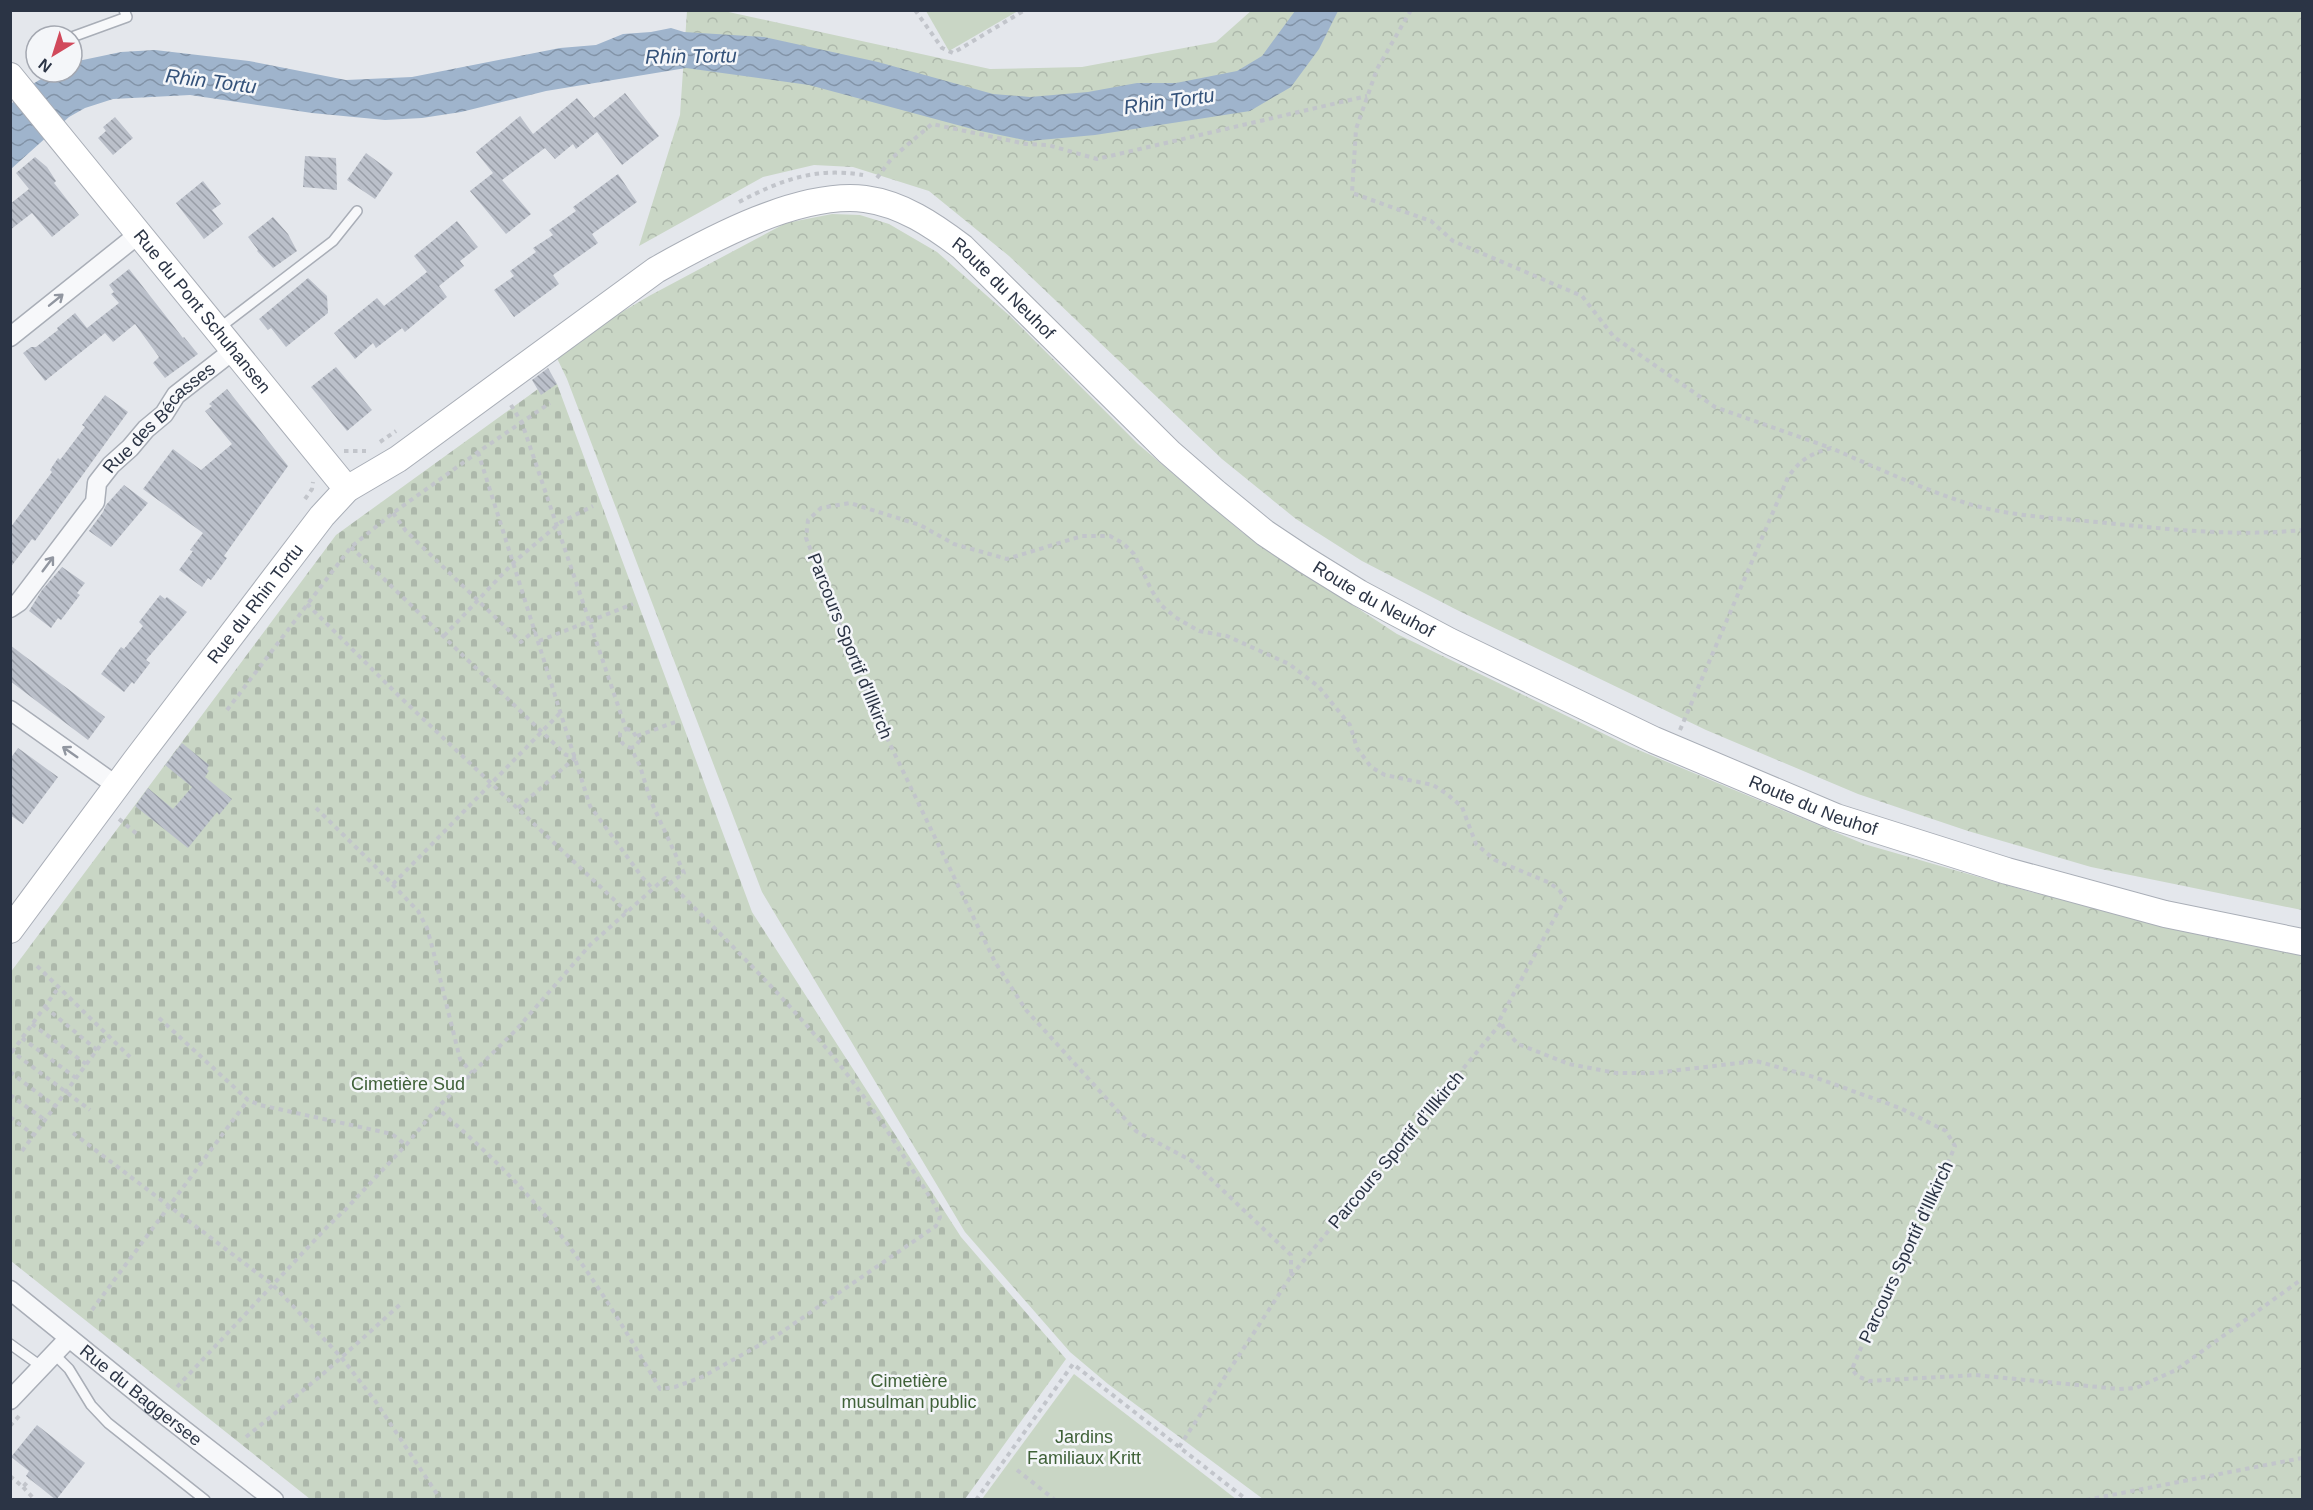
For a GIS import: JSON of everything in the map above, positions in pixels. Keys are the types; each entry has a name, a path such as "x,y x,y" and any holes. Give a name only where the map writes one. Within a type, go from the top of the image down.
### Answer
{"street":[{"name":"Rue du Pont Schuhansen","path":"15,81 347,489"},
{"name":"Route du Neuhof","path":"560,339 656,270 698,246 766,217 818,201 842,198 864,199 905,211 941,231 962,247 1169,452 1265,533 1359,593 1458,645 1654,740 1836,817 2007,871 2154,910 2302,942"},
{"path":"10,336 140,233"},
{"name":"Rue du Rhin Tortu","path":"10,930 326,510 347,489 398,459 560,339"},
{"name":"Rue des Bécasses","path":"10,608 19,602 95,502 97,483 111,465 164,414 176,395 235,350"},
{"path":"10,710 117,786"},
{"name":"Rue du Baggersee","path":"10,1290 274,1500"},
{"path":"10,1401 69,1338"}],"lane":[{"path":"84,33 127,17 124,10"},
{"path":"218,329 333,241 357,211"},
{"path":"10,1344 69,1369 91,1405 102,1417 205,1500"}],"path":[{"path":"915,10 942,48 953,53 1025,10"},
{"path":"1411,10 1377,69 1356,129 1353,193 1431,221 1453,241 1582,296 1614,337 1715,407 1831,448 1968,504 2021,515 2189,532 2266,534 2302,530"},
{"path":"877,178 892,158 932,124 1026,144 1048,145 1097,159 1368,96"},
{"path":"733,205 764,188 801,176 838,171 888,181"},
{"path":"227,710 351,547 393,513 550,403"},
{"path":"511,405 522,423 626,729"},
{"path":"341,450 364,452 381,441"},
{"path":"1678,734 1788,477 1799,461 1831,448"},
{"path":"478,452 590,806 642,878 653,889"},
{"name":"Parcours Sportif d'Illkirch","path":"1290,1277 1291,1255 1192,1161 1136,1131 1026,1010 994,962 873,709 806,538 808,520 821,508 850,503 920,525 954,544 1007,559 1082,536 1110,537 1124,544 1134,554 1152,591 1161,605 1174,617 1199,631 1227,636 1289,663 1318,686 1350,725 1357,748 1371,767 1385,775 1433,785 1448,794 1462,807 1476,844 1495,860 1551,883 1565,899 1500,1019 1504,1029 1518,1044 1569,1064 1616,1073 1654,1073 1756,1061 1814,1077 1900,1108 1946,1131 1955,1146 1931,1204 1863,1341 1852,1369 1857,1376 1869,1381 1975,1375 2119,1389 2136,1388 2176,1370 2302,1279"},
{"path":"444,636 514,562 561,522 592,506"},
{"path":"393,513 406,531 521,642 535,630"},
{"path":"351,547 566,755 576,756"},
{"path":"307,604 399,696 627,912"},
{"path":"539,641 633,604"},
{"path":"393,884 561,711"},
{"path":"637,736 678,721"},
{"path":"626,729 632,730 637,736 639,741 636,746 631,748 624,746 620,740 620,733 626,729"},
{"path":"631,748 640,766 650,800 684,873 670,883"},
{"path":"518,808 576,756"},
{"path":"316,808 418,911 427,928 460,1059 472,1073"},
{"path":"118,819 137,834"},
{"path":"177,1387 406,1145 436,1108 516,1030 591,945 665,878 776,993 831,1054 881,1121 940,1217 936,1226 776,1336 702,1377 675,1387 660,1389 620,1321 575,1256 532,1200 469,1136 436,1108"},
{"path":"36,966 130,1057"},
{"path":"59,987 11,1051 90,1110"},
{"path":"45,1007 97,1050"},
{"path":"159,1018 248,1100 260,1105 392,1134 406,1145"},
{"name":"Parcours Sportif d’Illkirch","path":"1290,1277 1501,1023"},
{"path":"32,1024 86,1064"},
{"path":"22,1151 108,1035"},
{"path":"22,1038 76,1078"},
{"path":"10,1072 55,1106"},
{"path":"10,1095 45,1120"},
{"path":"92,1310 171,1207 248,1100"},
{"path":"10,1117 34,1135"},
{"path":"73,1133 273,1286 341,1357 376,1402 441,1500"},
{"path":"1179,1447 1290,1277"},
{"path":"246,1437 403,1302"},
{"path":"976,1500 1073,1365 1247,1500"},
{"path":"2086,1500 2302,1458"},
{"path":"1017,1470 1055,1500"},
{"path":"10,1476 35,1500"},
{"path":"22,1487 30,1479"}],"green space":[{"path":"1252,10 2302,11 2302,910 2091,867 1968,831 1858,794 1706,730 1459,611 1362,561 1296,519 1222,459 1009,256 929,191 853,167 814,165 763,177 639,246 680,115 687,11 724,11 990,69 1082,67 1216,42"},
{"path":"926,11 1018,11 949,51"},
{"path":"832,214 860,215 889,224 937,252 1010,316 1138,444 1243,533 1397,634 1629,746 1864,844 2031,892 2302,956 2302,1499 1263,1499 1108,1384 1070,1352 965,1232 762,892 567,379 554,352 649,296 786,223"},
{"name":"Cimetière Sud","path":"557,384 752,912 961,1237 1066,1359 965,1499 310,1499 11,1261 10,973 336,535 538,389"},
{"name":"Jardins Familiaux Kritt","path":"1074,1374 1236,1499 982,1499"}],"water":[{"name":"Rhin Tortu","path":"1295,11 1338,11 1319,49 1291,87 1250,111 1095,135 1029,141 976,130 809,85 686,68 546,91 461,112 422,118 385,120 312,113 190,95 113,99 85,108 69,117 11,169 11,104 34,84 84,84 84,60 121,52 155,50 249,61 346,80 412,77 560,48 596,45 623,34 671,28 684,32 764,37 878,62 993,94 1030,97 1088,92 1137,83 1176,83 1237,71 1262,56"}],"building":[{"path":"625,93 659,136 622,165 597,132 576,149 573,144 555,159 545,148 502,180 531,214 506,234 470,191 493,173 476,152 520,116 533,134 577,98 594,118"},
{"path":"115,117 133,138 113,155 98,138 106,131 103,127"},
{"path":"366,153 393,173 375,199 347,180"},
{"path":"305,156 336,158 337,190 303,187"},
{"path":"35,157 47,167 56,181 54,183 79,215 52,237 32,213 10,230 10,204 29,189 16,173"},
{"path":"618,174 637,202 592,234 598,243 553,275 559,284 514,317 494,290 514,276 510,271 536,252 533,248 553,235 549,230 576,211 573,207"},
{"path":"203,181 221,204 212,210 223,224 204,239 176,203"},
{"path":"273,217 288,234 297,251 273,268 248,237"},
{"path":"457,221 478,247 460,261 464,266 439,286 447,297 405,332 402,328 376,348 373,343 355,359 334,333 377,298 384,306 427,272 414,256"},
{"path":"129,269 198,354 165,378 153,363 159,357 135,324 113,342 105,333 45,381 23,353 31,347 36,347 75,313 87,328 119,303 111,294 114,292 109,285"},
{"path":"308,278 327,296 328,313 286,347 271,328 268,330 259,319"},
{"path":"336,367 372,410 347,431 311,387"},
{"path":"548,368 557,384 541,395 532,380"},
{"path":"227,389 288,466 224,556 227,558 211,580 208,578 202,587 179,570 203,533 143,489 173,449 201,470 232,444 205,411 212,406 209,404"},
{"path":"105,395 128,412 35,541 32,539 10,568 10,528 52,472 50,470 58,458 60,460 85,427 82,425"},
{"path":"124,485 148,503 111,547 89,531 106,505"},
{"path":"62,567 85,583 77,593 80,595 61,620 58,618 51,628 29,611 42,590"},
{"path":"160,595 165,599 167,597 187,612 146,660 150,663 134,684 132,682 124,692 101,674 121,647 124,649 143,626 139,622"},
{"path":"10,645 105,717 88,740 10,681"},
{"path":"182,743 209,765 207,769 209,771 205,777 232,799 219,815 217,812 188,848 135,806 148,788 173,809 192,787 165,765"},
{"path":"18,748 58,777 23,824 10,815 10,759"},
{"path":"37,1425 85,1463 56,1500 26,1476 29,1471 11,1457"}],"park label":[{"name":"Cimetière musulman public","path":"909,1391"}]}
